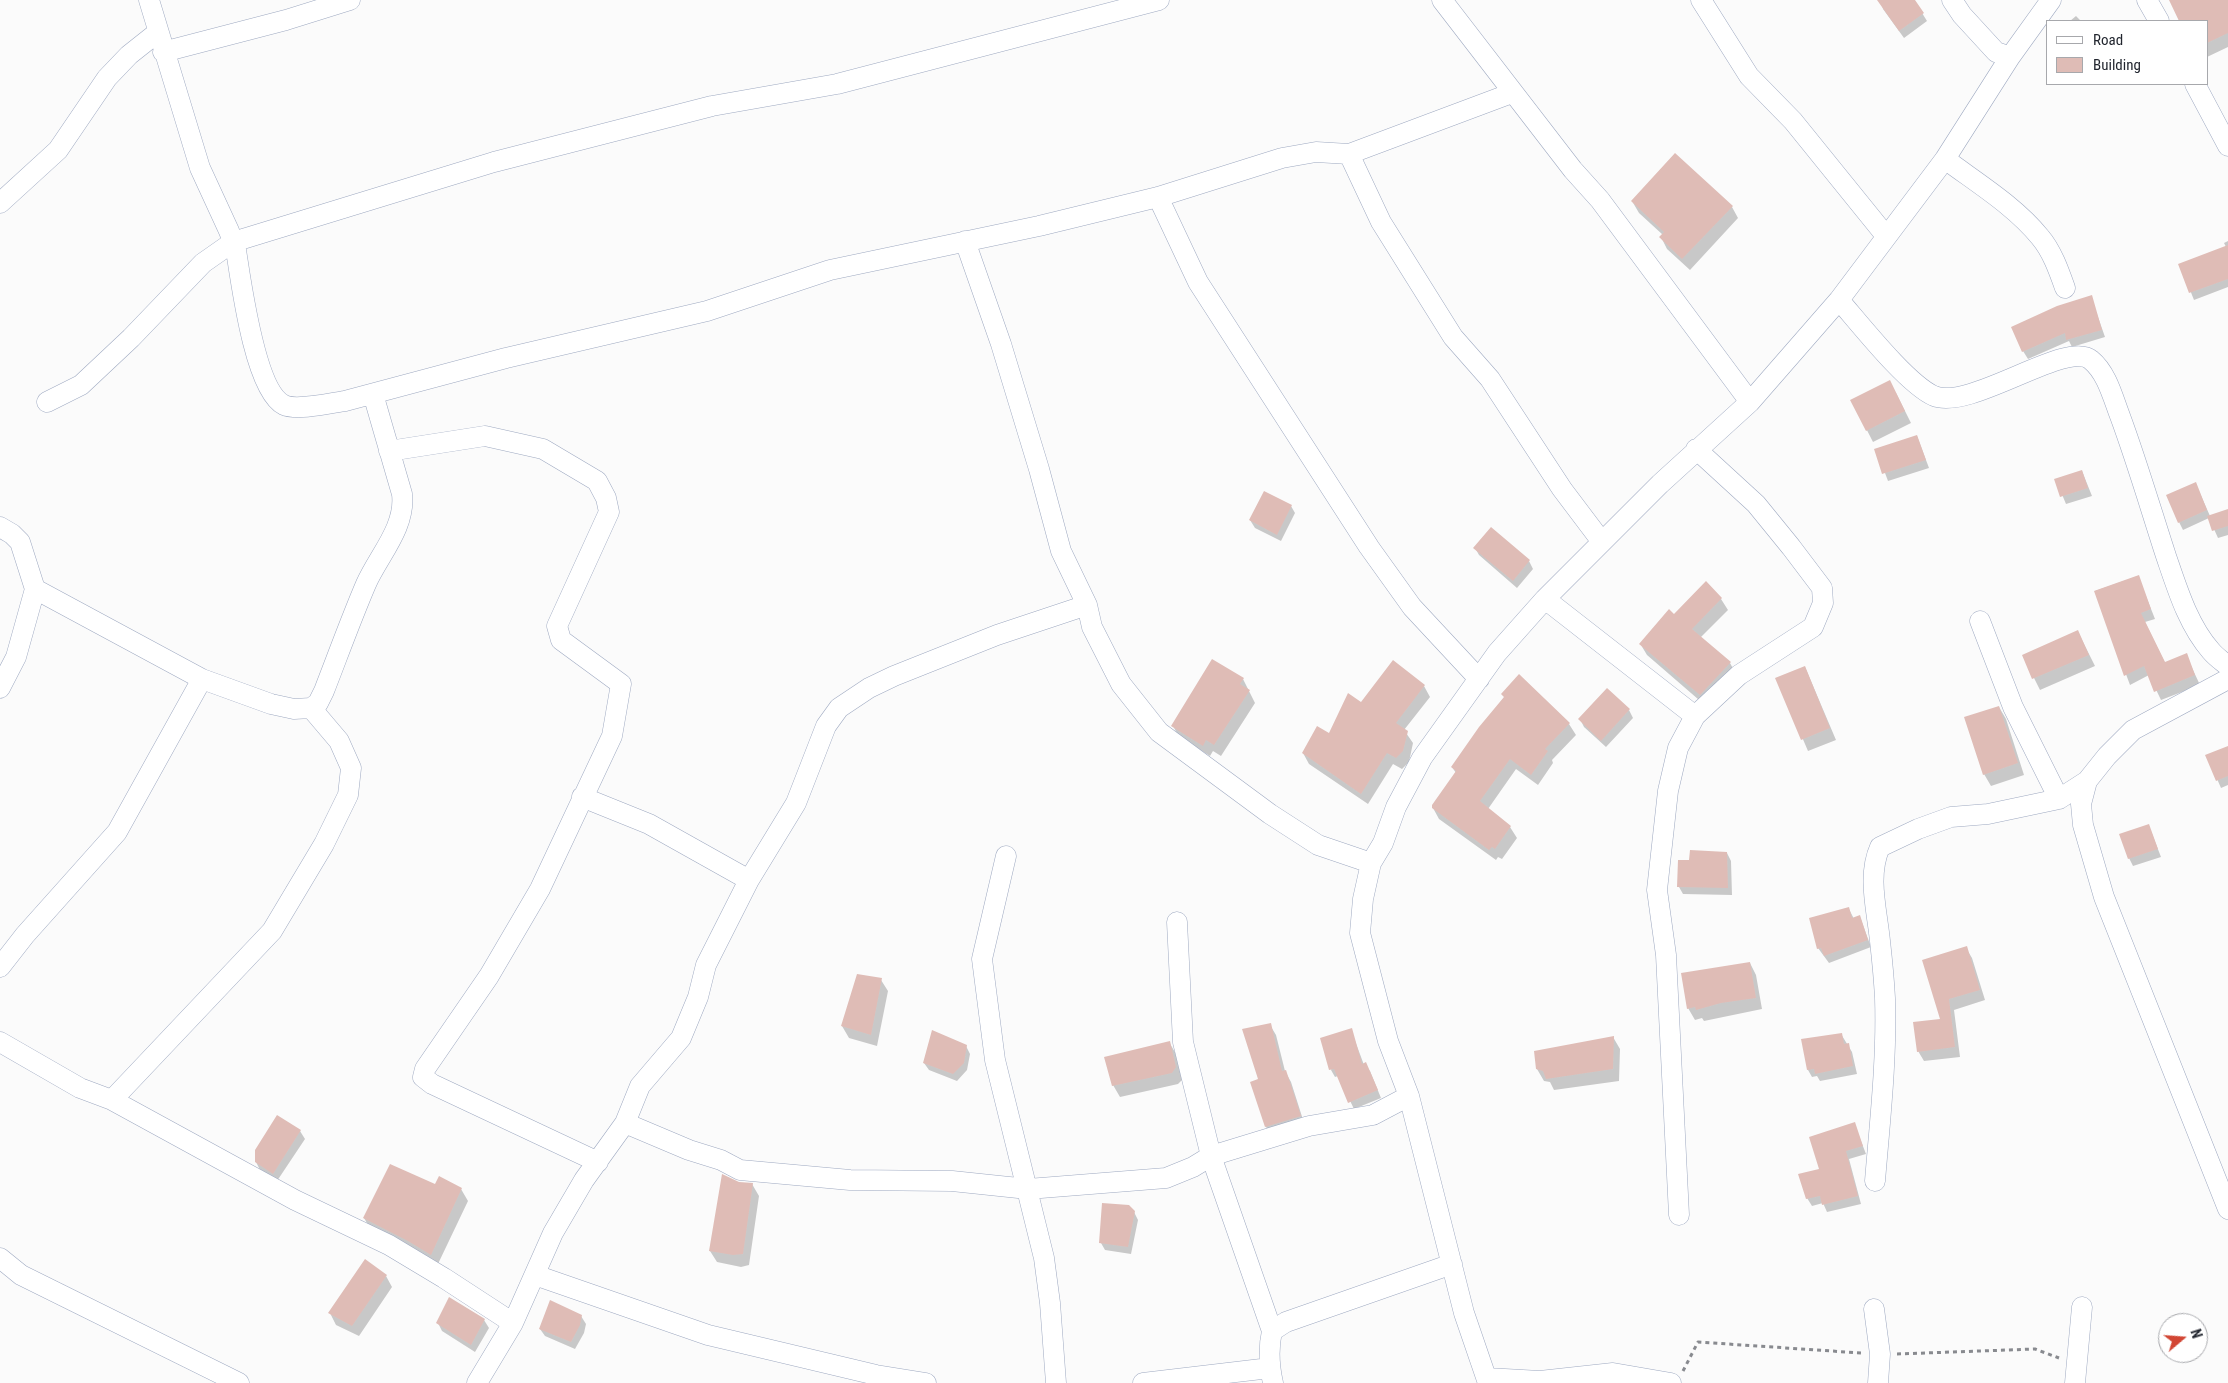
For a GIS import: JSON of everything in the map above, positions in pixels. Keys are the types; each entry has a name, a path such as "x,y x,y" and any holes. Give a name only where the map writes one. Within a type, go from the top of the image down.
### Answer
{"street":[{"path":"149,0 163,52 200,168 233,242 253,342 261,371 273,395 285,405 295,406 318,406 372,394 506,358 708,311 830,270 1158,197 1282,158 1316,152 1349,154 1512,93"},
{"path":"163,52 286,20 350,0"},
{"path":"47,402 82,385 131,338 203,263 233,242 494,162 712,106 837,84 1159,0"},
{"path":"1442,0 1512,93 1541,126 1573,170 1600,200 1750,402"},
{"path":"1701,0 1750,76 1793,122 1886,236"},
{"path":"1952,0 1962,15 1996,52 2010,57"},
{"path":"1671,1383 1613,1373 1540,1381 1487,1381 1464,1313 1409,1096 1388,1041 1360,933 1363,900 1371,863 1383,843 1396,807 1422,758 1497,653 1545,599 1696,448 1750,402 1839,300 1945,159 2010,57 2051,0"},
{"path":"2147,0 2158,20"},
{"path":"0,203 58,150 108,78 129,55 158,32"},
{"path":"2196,85 2228,146"},
{"path":"1349,154 1381,222 1454,338 1490,379 1562,489 1602,542"},
{"path":"1945,159 2016,214 2040,237 2056,263 2066,288"},
{"path":"1158,197 1198,282 1369,547 1412,607 1479,679"},
{"path":"965,241 1001,344 1061,551 1087,605 1092,627 1121,684 1159,732 1270,814 1318,845 1371,863"},
{"path":"1839,300 1890,358 1921,387 1935,396 1950,398 2016,378 2067,356 2079,354 2091,359 2105,377 2181,598 2211,652 2228,666"},
{"path":"35,589 202,680 271,704 294,709 311,708 318,703 367,582 400,521 404,507 402,494 372,394"},
{"path":"389,450 485,436 543,449 597,481 606,498 609,512 557,626 561,640 621,684 612,736 540,889 489,976 425,1069 423,1077 432,1084 598,1162"},
{"path":"1679,1216 1666,956 1657,890 1668,791 1678,748 1695,716 1739,675 1813,627 1824,603 1822,588 1756,504 1696,448"},
{"path":"0,527 12,534 20,542 35,589 16,657 0,688"},
{"path":"1545,599 1695,716"},
{"path":"477,1383 513,1323 553,1233 584,1180 625,1123 640,1086 681,1038 698,997 706,965 749,880 796,803 826,726 839,708 869,688 894,676 997,635 1087,605"},
{"path":"1980,622 2013,708 2059,799"},
{"path":"1875,1181 1886,1056 1885,997 1874,897 1874,860 1880,847 1918,829 1951,817 1988,814 2059,799 2087,781 2107,756 2133,730 2228,679"},
{"path":"0,967 25,935 117,832 202,680"},
{"path":"112,1100 272,932 324,844 348,795 352,768 339,741 311,708"},
{"path":"2087,781 2081,804 2083,825 2104,897 2228,1209"},
{"path":"582,797 649,824 749,880"},
{"path":"1006,856 982,959 994,1060 1044,1258 1050,1303 1056,1383"},
{"path":"1143,1383 1272,1376 1272,1331 1211,1156 1183,1042 1177,922"},
{"path":"0,1042 80,1088 112,1100 295,1200 389,1245 513,1323"},
{"path":"625,1123 689,1150 721,1160 740,1170 850,1180 952,1181 1028,1189 1166,1178 1193,1167 1211,1156 1309,1126 1373,1115 1409,1096"},
{"path":"0,1258 21,1275 239,1383"},
{"path":"1272,1331 1286,1322 1452,1264"},
{"path":"534,1276 708,1335 876,1375 926,1383"},
{"path":"2075,1383 2082,1307"},
{"path":"1874,1309 1880,1354 1878,1383"}],"building":[{"path":"1877,0 1915,0 1924,13 1899,31"},
{"path":"2169,0 2228,0 2228,33 2208,43 2208,20 2179,20"},
{"path":"1675,153 1733,206 1682,259 1659,237 1664,232 1631,201"},
{"path":"2228,245 2228,279 2189,293 2178,264"},
{"path":"2092,295 2102,330 2066,340 2065,333 2022,352 2011,327 2057,306"},
{"path":"1890,380 1905,411 1866,431 1850,400"},
{"path":"1917,435 1926,460 1882,474 1874,449"},
{"path":"2082,470 2088,488 2060,497 2054,479"},
{"path":"2196,482 2207,510 2178,523 2166,495"},
{"path":"1264,491 1292,505 1277,535 1249,520"},
{"path":"2228,509 2228,526 2212,531 2207,516"},
{"path":"1491,527 1530,560 1513,581 1473,548"},
{"path":"2139,575 2151,609 2141,613 2165,662 2187,653 2195,675 2154,692 2144,666 2124,676 2094,591"},
{"path":"1706,581 1722,598 1692,629 1731,662 1700,695 1639,644 1669,609 1674,614"},
{"path":"2078,630 2089,655 2032,679 2022,655"},
{"path":"1212,659 1244,678 1240,684 1250,690 1214,745 1206,740 1203,746 1171,726"},
{"path":"1393,660 1425,685 1396,723 1408,731 1403,751 1396,758 1387,753 1361,794 1302,753 1317,726 1329,733 1348,693 1361,702"},
{"path":"1805,666 1830,728 1801,740 1775,678"},
{"path":"1519,674 1570,723 1545,749 1548,751 1531,775 1510,759 1480,801 1511,826 1495,849 1492,847 1489,850 1432,808 1432,805 1456,771 1451,767 1479,727 1504,697 1501,694"},
{"path":"1607,688 1630,709 1601,741 1578,719"},
{"path":"1999,706 2018,763 1983,775 1964,717"},
{"path":"2228,746 2228,776 2216,781 2205,755"},
{"path":"2149,824 2158,849 2128,859 2119,834"},
{"path":"1690,850 1727,852 1728,888 1677,887 1678,860 1689,860"},
{"path":"1849,907 1852,918 1860,915 1868,940 1824,956 1821,948 1817,949 1809,918"},
{"path":"1967,946 1980,990 1949,999 1955,1047 1917,1052 1913,1022 1940,1019 1922,960"},
{"path":"1750,962 1756,998 1721,1003 1696,1010 1695,1007 1687,1009 1681,973"},
{"path":"857,974 882,978 871,1035 841,1026"},
{"path":"1271,1023 1282,1071 1286,1070 1301,1116 1265,1127 1250,1082 1258,1079 1242,1029"},
{"path":"1352,1028 1362,1064 1366,1062 1378,1090 1348,1103 1334,1069 1329,1070 1320,1038"},
{"path":"932,1030 967,1045 964,1063 953,1074 923,1063"},
{"path":"1842,1033 1844,1044 1849,1043 1853,1066 1815,1074 1814,1069 1807,1070 1801,1039"},
{"path":"1614,1036 1613,1069 1546,1079 1543,1071 1536,1069 1534,1051"},
{"path":"1170,1041 1176,1067 1172,1073 1112,1086 1104,1057"},
{"path":"277,1115 301,1130 273,1174 255,1162 255,1150"},
{"path":"1855,1122 1863,1146 1846,1151 1858,1196 1822,1205 1820,1196 1806,1199 1798,1174 1819,1169 1809,1137"},
{"path":"390,1164 435,1184 439,1176 462,1188 431,1255 363,1218"},
{"path":"722,1174 739,1182 753,1183 743,1254 733,1255 709,1251"},
{"path":"1102,1203 1129,1205 1135,1211 1128,1247 1099,1243"},
{"path":"365,1259 387,1275 352,1326 328,1313"},
{"path":"449,1297 485,1319 471,1345 436,1323"},
{"path":"550,1300 582,1315 580,1325 571,1342 539,1329"}]}
